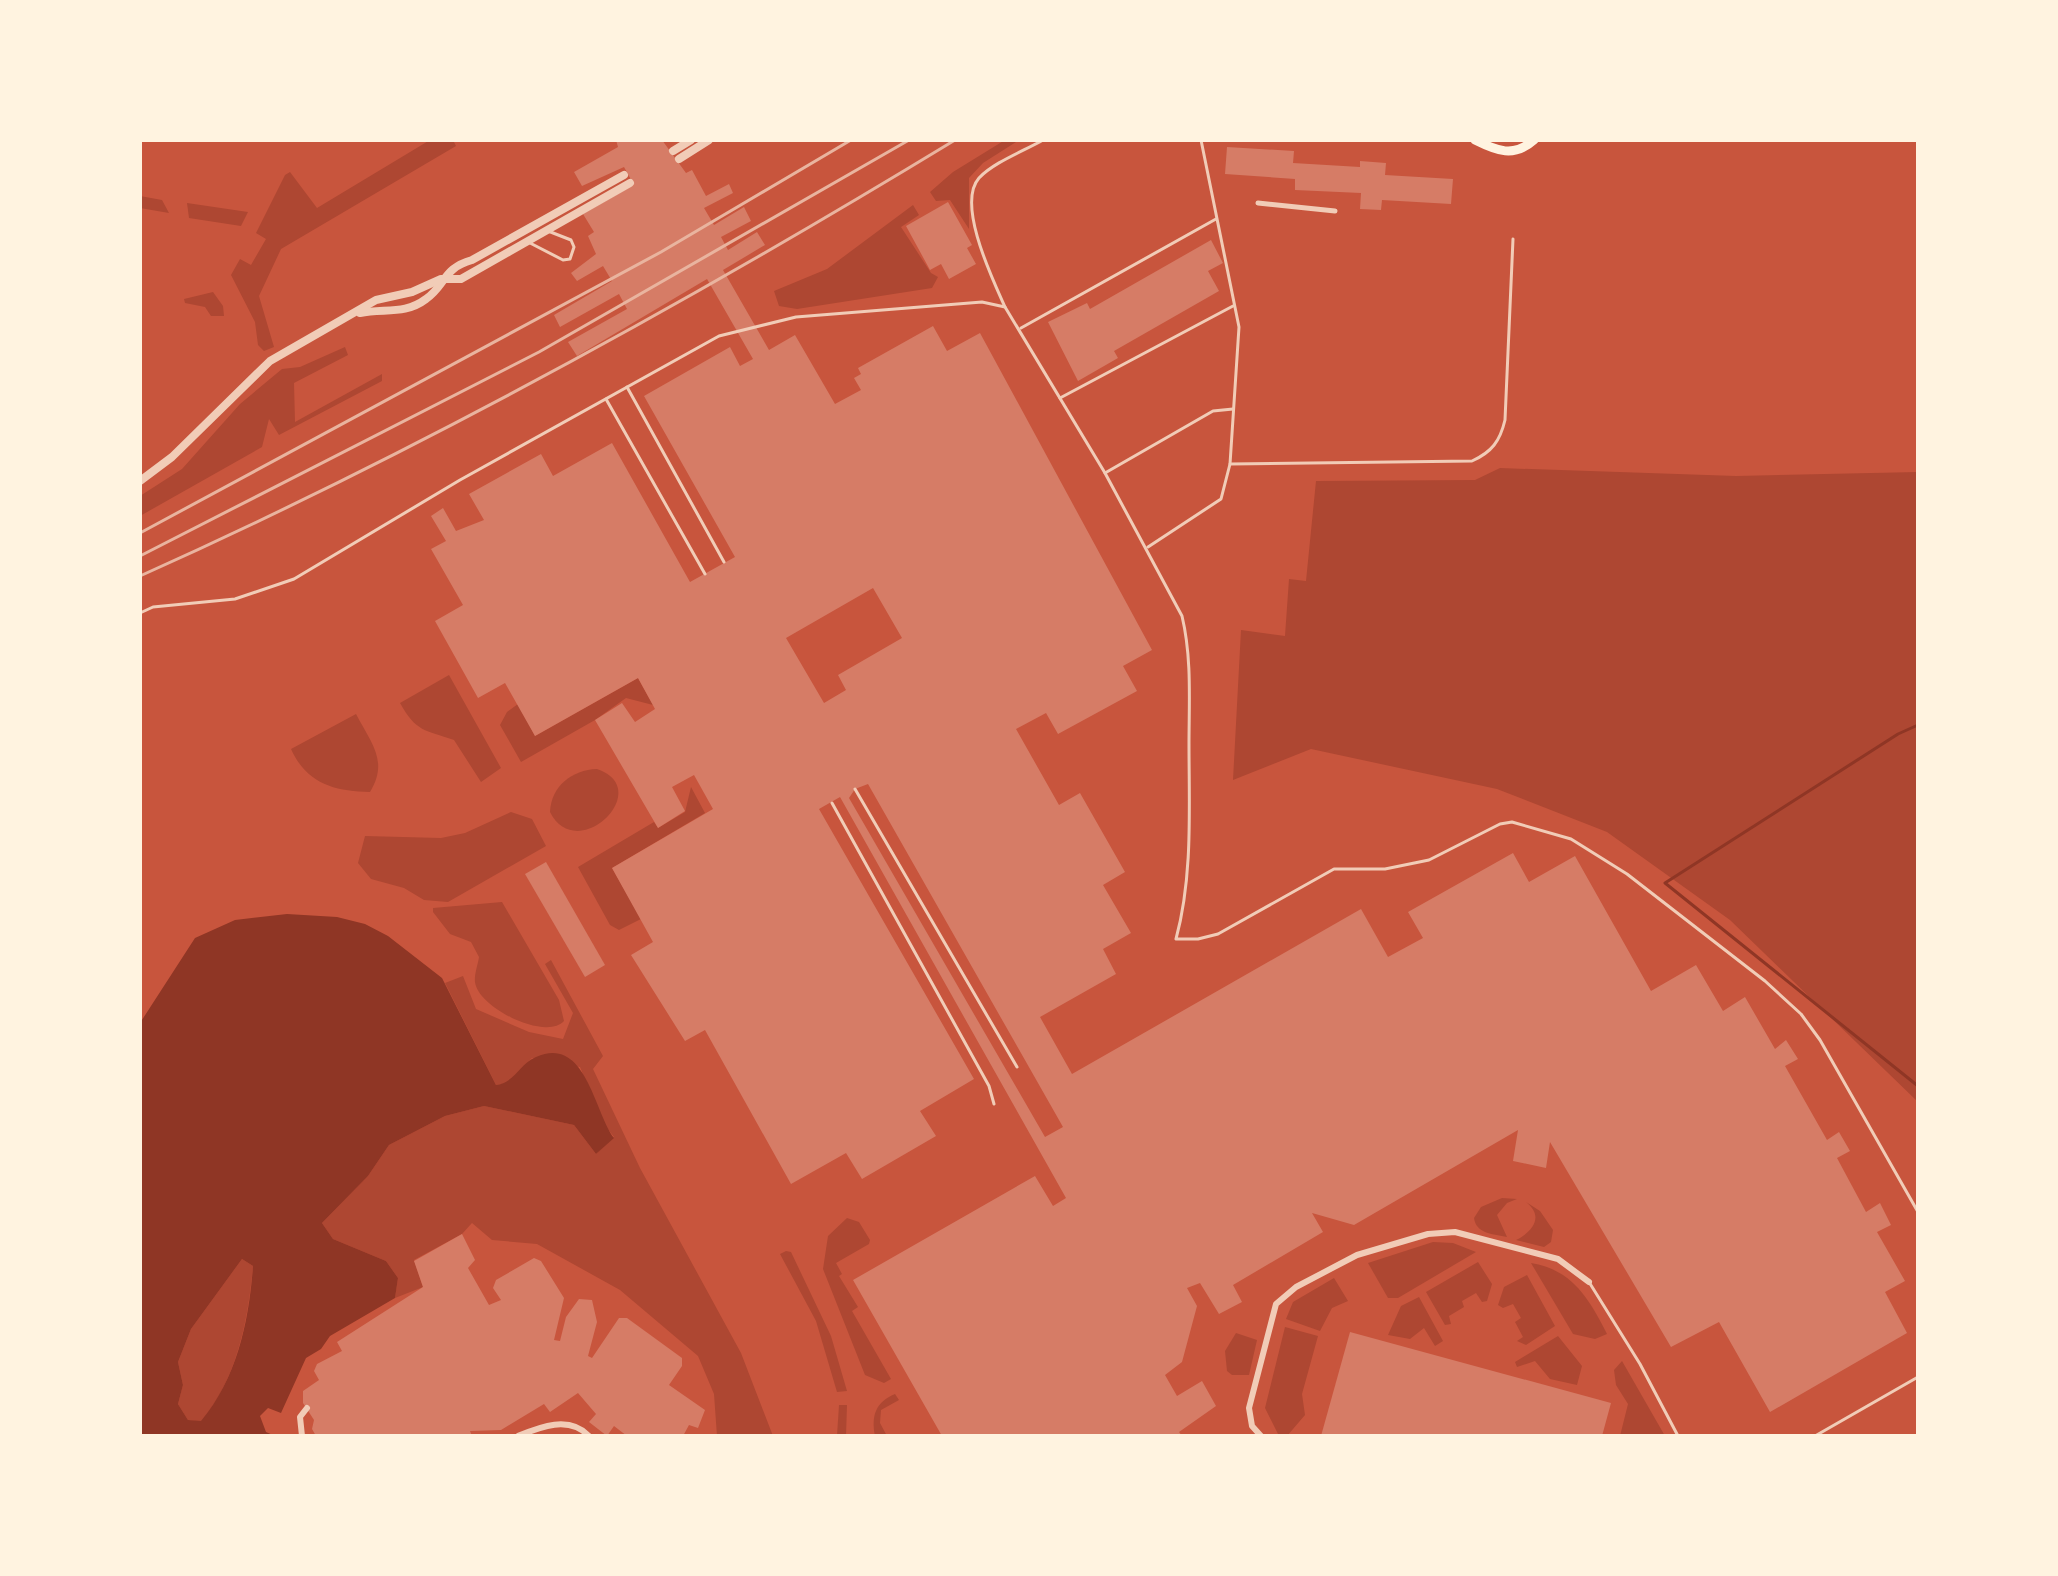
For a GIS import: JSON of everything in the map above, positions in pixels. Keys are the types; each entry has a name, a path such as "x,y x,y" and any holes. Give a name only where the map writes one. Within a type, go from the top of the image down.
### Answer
{"main road":[{"path":"1480,142 1514,152 1534,140"}],"street":[{"path":"673,151 691,140"},
{"path":"679,159 709,140"},
{"path":"351,315 408,309 430,296 441,279 457,264 472,260 624,175"},
{"path":"140,481 172,457 270,361 376,300 412,292 441,279 461,279 630,183"},
{"path":"1258,203 1335,211"},
{"path":"1261,1436 1252,1426 1249,1408 1276,1304 1296,1287 1339,1262 1428,1234 1455,1232 1558,1259 1589,1282"},
{"path":"302,1436 300,1417 307,1408"},
{"path":"518,1436 556,1424 585,1431 589,1436"}],"lane":[{"path":"1043,140 982,175 972,195 971,208 985,261 1005,307 1021,328 1147,547 1174,597 1187,637 1187,877 1185,908 1176,939 1198,939 1218,934 1334,869 1385,869 1429,860 1506,822 1560,834 1591,850 1703,930 1801,1014 1820,1040 1918,1212"},
{"path":"1147,547 1221,499 1230,464 1239,327 1201,140"},
{"path":"1021,328 1217,219"},
{"path":"512,237 563,260 570,259 574,247 571,240 545,230"},
{"path":"1230,464 1472,461 1484,455 1501,436 1505,420 1513,239"},
{"path":"140,613 153,607 235,599 294,579 719,336 796,317 982,302 1005,307"},
{"path":"1060,398 1235,305"},
{"path":"627,387 724,562"},
{"path":"606,399 705,574"},
{"path":"1105,473 1213,411 1235,409"},
{"path":"855,789 1017,1067"},
{"path":"832,803 989,1086 994,1104"},
{"path":"1589,1282 1640,1364 1678,1436"},
{"path":"1815,1436 1918,1377"}],"shaded area":[{"path":"430,140 453,140 456,146 281,249 259,296 274,347 264,351 258,345 255,322 231,275 240,259 251,265 266,239 256,233 285,175 290,172 317,208"},
{"path":"1005,140 1019,140 983,163 969,178 969,229 950,200 936,201 930,192 953,172"},
{"path":"140,196 162,200 169,213 140,208"},
{"path":"187,203 248,212 241,226 189,218"},
{"path":"913,205 919,215 901,227 931,273 938,277 932,288 797,309 779,306 774,291 827,269"},
{"path":"213,292 223,306 224,316 211,316 205,307 185,303 184,299"},
{"path":"345,347 348,355 294,383 295,422 382,374 382,381 279,435 269,419 262,447 140,516 140,496 182,469 240,404 282,369 300,367"},
{"path":"1500,468 1736,476 1918,472 1918,1102 1730,920 1607,832 1497,789 1311,749 1233,780 1241,630 1285,636 1289,579 1306,581 1316,481 1475,480"},
{"path":"449,675 501,768 481,782 454,740 416,725 400,703"},
{"path":"638,678 653,705 626,698 595,720 521,762 500,725 507,712 518,704 535,736"},
{"path":"356,714 378,761 378,771 370,792 345,790 323,783 305,770 291,749"},
{"path":"597,769 613,779 618,792 615,806 606,818 592,827 577,831 562,826 550,812 554,794 571,776"},
{"path":"691,787 705,813 612,868 641,919 619,930 610,925 578,867 654,822 658,828 685,812"},
{"path":"511,812 532,819 546,846 448,902 424,900 404,888 371,879 358,863 365,836 441,838 465,833"},
{"path":"502,902 559,1000 564,1021 555,1026 543,1027 514,1019 488,1002 475,982 479,957 471,942 450,934 433,912 433,908"},
{"path":"287,914 337,917 365,924 388,936 442,978 496,1085 508,1080 536,1057 553,1053 566,1057 586,1080 614,1138 596,1154 574,1125 484,1106 445,1116 389,1145 368,1176 322,1223 333,1239 386,1261 398,1278 395,1298 330,1336 321,1349 306,1358 281,1413 268,1408 260,1416 266,1432 275,1436 140,1436 140,1023 195,938 235,920","holes":["242,1259 253,1266 244,1328 232,1368 201,1421 188,1420 178,1404 183,1385 178,1362 191,1329"]},
{"path":"551,960 603,1056 593,1069 640,1168 741,1353 773,1436 717,1436 714,1394 698,1356 620,1290 537,1244 492,1240 472,1223 462,1234 414,1260 423,1287 395,1298 398,1278 386,1261 333,1239 322,1223 368,1176 389,1145 445,1116 484,1106 574,1125 596,1154 614,1137 604,1124 580,1067 532,1058 508,1083 496,1085 445,983 463,976 476,1009 529,1032 563,1039 573,1013 545,964"},
{"path":"1502,1198 1517,1199 1507,1203 1497,1215 1507,1237 1482,1230 1474,1218 1481,1207"},
{"path":"1526,1202 1540,1211 1553,1230 1551,1242 1544,1247 1516,1240 1534,1224 1535,1213"},
{"path":"847,1218 859,1222 870,1240 869,1244 836,1263 842,1274 839,1276 858,1307 852,1311 891,1379 884,1383 865,1375 823,1269 828,1236"},
{"path":"1433,1242 1453,1243 1476,1252 1398,1298 1388,1298 1368,1263"},
{"path":"791,1252 831,1336 847,1391 837,1392 816,1321 780,1254"},
{"path":"242,1259 253,1266 239,1348 224,1387 201,1422 188,1420 178,1404 183,1385 178,1362 191,1329"},
{"path":"1478,1262 1492,1284 1487,1301 1482,1302 1476,1293 1462,1301 1464,1307 1449,1316 1451,1324 1445,1325 1426,1292"},
{"path":"1531,1263 1569,1279 1586,1298 1607,1334 1595,1339 1573,1334"},
{"path":"1527,1275 1555,1326 1526,1345 1517,1341 1523,1337 1515,1322 1521,1318 1513,1304 1503,1308 1498,1305 1504,1287"},
{"path":"1334,1278 1348,1301 1332,1308 1320,1331 1286,1319 1293,1302"},
{"path":"1419,1297 1443,1341 1435,1346 1424,1328 1410,1339 1388,1335 1401,1306"},
{"path":"1285,1327 1318,1336 1302,1394 1305,1415 1287,1436 1279,1436 1265,1408"},
{"path":"1236,1333 1257,1340 1249,1375 1232,1375 1227,1371 1225,1351"},
{"path":"1558,1336 1582,1366 1577,1385 1550,1379 1535,1361 1517,1367 1515,1362"},
{"path":"1622,1361 1665,1436 1620,1436 1628,1404 1616,1385 1614,1370"},
{"path":"895,1394 899,1400 881,1410 880,1423 887,1436 875,1436 876,1410"},
{"path":"839,1405 847,1405 846,1436 837,1436"}],"building":[{"path":"616,140 662,140 686,173 692,170 706,196 729,184 733,193 704,208 714,225 744,207 751,221 721,237 728,250 757,232 765,245 723,270 769,350 795,335 835,404 861,390 854,378 861,374 858,368 933,326 947,351 980,333 1152,650 1123,666 1137,691 1058,734 1046,713 1016,729 1059,805 1080,793 1125,872 1103,885 1131,933 1103,949 1116,974 1040,1017 1072,1074 1361,909 1388,957 1423,938 1408,912 1513,853 1529,882 1575,856 1651,991 1696,965 1723,1011 1745,997 1775,1049 1786,1040 1798,1059 1785,1066 1827,1140 1839,1132 1850,1151 1837,1158 1866,1212 1880,1203 1891,1225 1877,1232 1905,1281 1885,1292 1907,1333 1770,1412 1719,1322 1671,1347 1550,1142 1546,1168 1513,1161 1518,1130 1354,1225 1312,1213 1323,1232 1233,1285 1242,1302 1219,1314 1200,1283 1187,1288 1197,1306 1182,1362 1165,1375 1177,1396 1202,1381 1216,1406 1179,1432 1182,1436 942,1436 853,1280 1035,1176 1053,1206 1066,1198 840,797 819,809 974,1079 920,1111 936,1136 862,1179 846,1153 791,1184 705,1030 685,1041 631,955 653,942 612,868 713,809 694,775 672,787 685,811 658,828 595,720 622,703 635,722 655,709 638,678 535,736 505,683 478,698 435,621 463,605 431,549 446,541 431,516 443,508 456,531 484,520 469,494 541,454 553,476 612,443 690,582 735,557 644,396 730,347 740,366 753,359 707,279 577,356 568,342 627,309 619,294 560,327 554,315 612,281 603,266 577,281 571,273 596,254 588,236 594,232 583,214 634,185 624,167 582,186 574,172 618,147","holes":["873,588 902,638 838,675 846,690 824,703 786,638","868,784 1063,1127 1045,1137 849,798 855,789"]},
{"path":"1227,147 1294,151 1293,163 1360,167 1360,161 1386,163 1385,175 1453,179 1451,204 1382,200 1381,210 1360,209 1361,193 1295,190 1295,179 1225,174"},
{"path":"948,202 972,245 967,248 976,264 949,279 941,264 930,270 906,226"},
{"path":"1211,240 1223,263 1208,271 1219,291 1114,351 1118,358 1078,381 1048,322 1087,303 1090,309"},
{"path":"546,862 605,965 585,977 525,874"},
{"path":"462,1234 475,1260 468,1268 489,1305 501,1300 493,1288 496,1280 534,1258 541,1261 564,1298 554,1340 560,1341 566,1317 579,1299 592,1300 597,1322 588,1356 592,1358 619,1318 627,1318 682,1358 682,1366 669,1385 705,1410 698,1428 689,1425 683,1436 627,1436 614,1426 607,1436 589,1422 596,1414 578,1393 550,1412 544,1404 501,1430 470,1431 472,1436 316,1436 312,1429 314,1420 303,1403 303,1391 319,1380 314,1371 317,1364 342,1351 337,1342 423,1287 414,1261"},
{"path":"1350,1332 1611,1403 1602,1436 1321,1436"}],"waterway":[{"path":"1918,725 1898,734 1665,883 1918,1086"}],"railway":[{"path":"140,533 661,252 851,140"},
{"path":"140,556 539,352 909,140"},
{"path":"140,576 349,477 554,371 756,258 955,140"}]}
